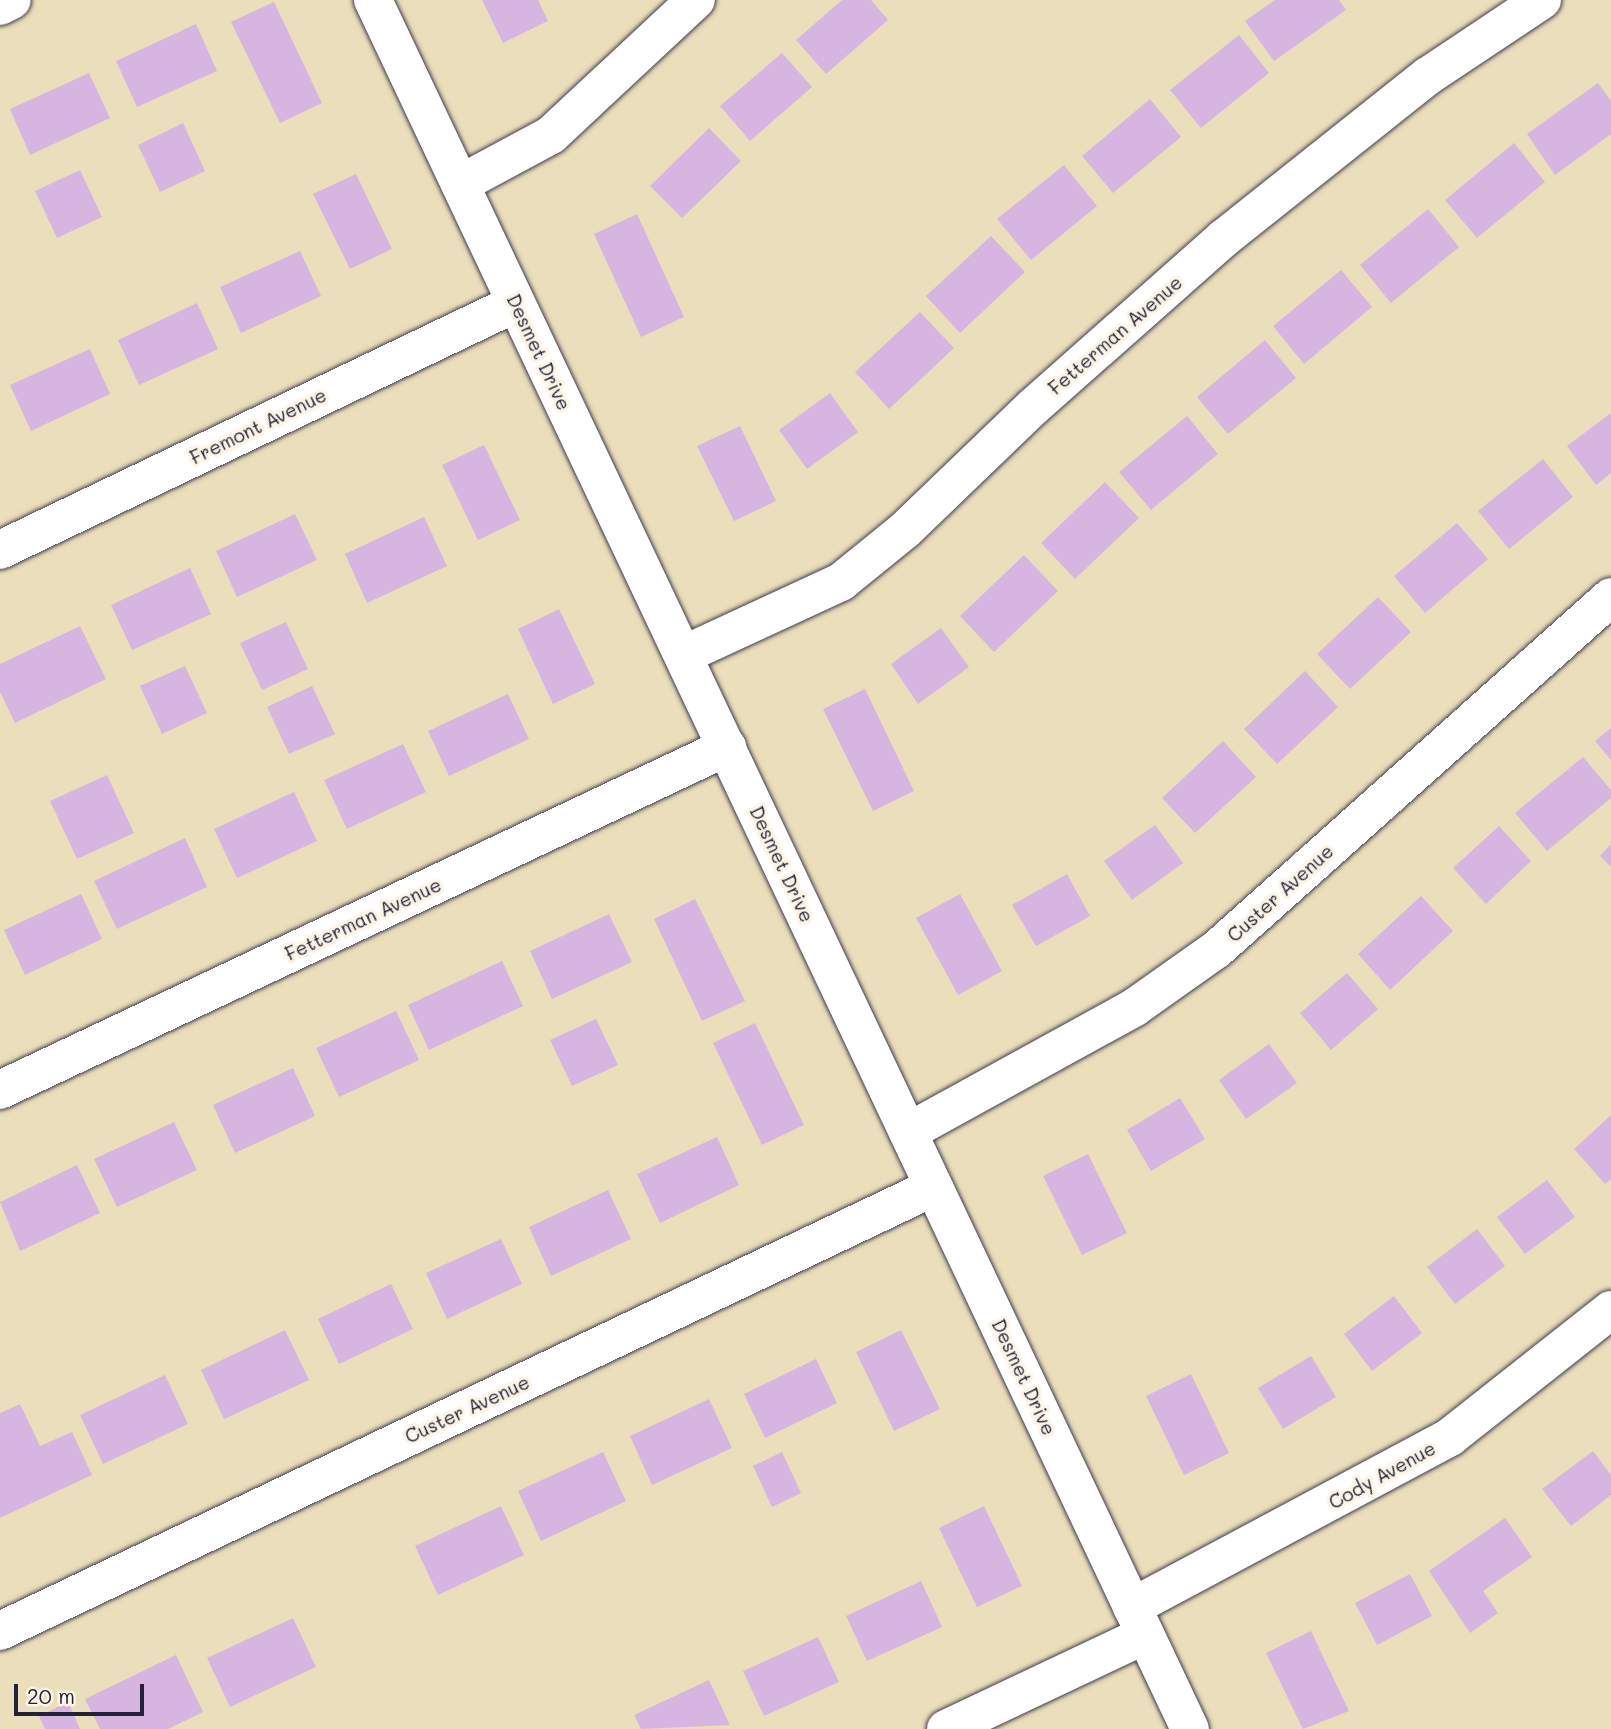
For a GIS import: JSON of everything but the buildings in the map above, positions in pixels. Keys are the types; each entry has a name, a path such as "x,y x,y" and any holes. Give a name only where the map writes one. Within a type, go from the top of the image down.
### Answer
{"street":[{"path":"0,6 12,0"},
{"name":"Desmet Drive","path":"373,0 1190,1729"},
{"path":"460,184 551,135 696,0"},
{"name":"Fetterman Avenue","path":"683,655 841,582 905,530 1033,407 1224,238 1428,76 1542,0"},
{"name":"Fremont Avenue","path":"0,550 516,303"},
{"name":"Custer Avenue","path":"908,1132 1135,1007 1217,949 1611,597"},
{"name":"Fetterman Avenue","path":"0,1090 727,747"},
{"name":"Custer Avenue","path":"0,1631 934,1187"},
{"name":"Cody Avenue","path":"946,1729 1139,1621 1450,1437 1611,1310"}]}
